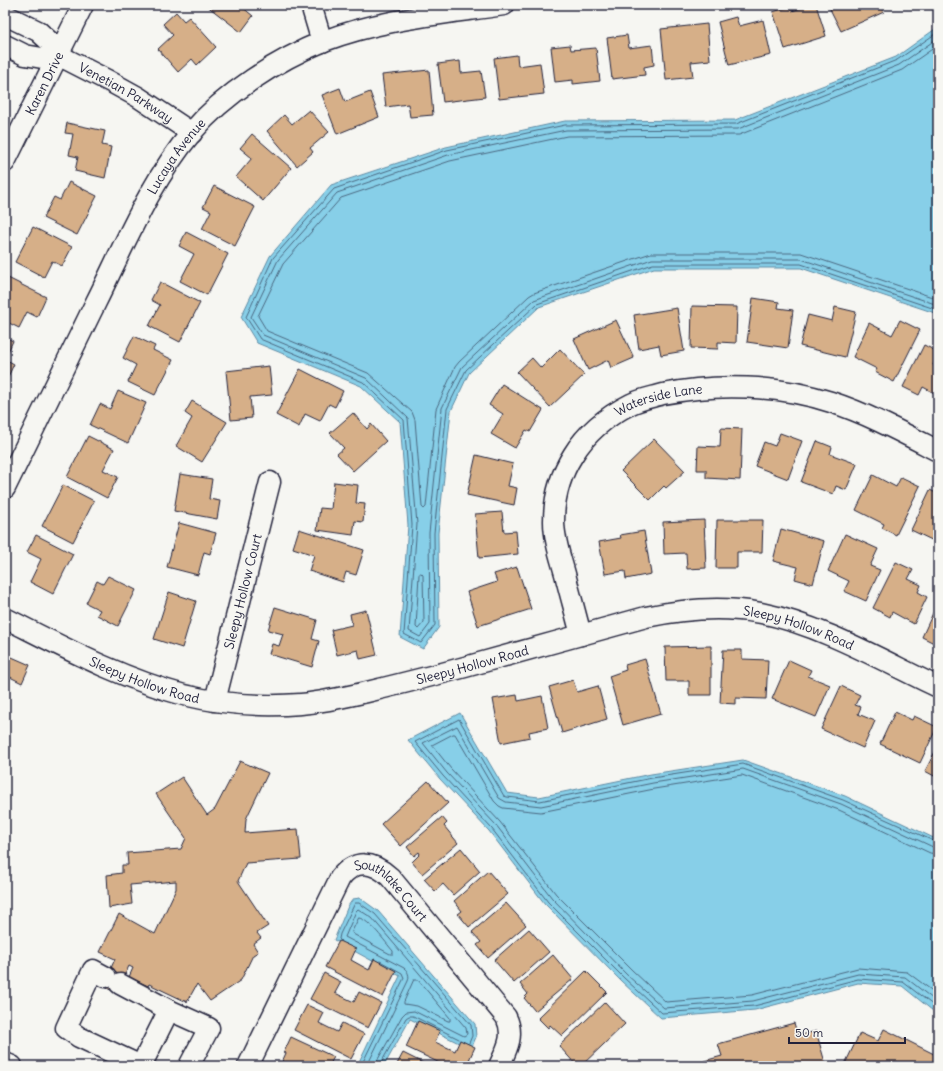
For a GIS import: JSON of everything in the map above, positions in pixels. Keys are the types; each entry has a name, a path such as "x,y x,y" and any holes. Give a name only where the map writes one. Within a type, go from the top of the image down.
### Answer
{"street":[{"name":"Karen Drive","path":"5,162 83,5"},
{"path":"311,5 322,42"},
{"name":"Lucaya Avenue","path":"5,488 144,206 171,160 192,133 224,102 254,79 293,56 322,42 356,30 386,23 504,5"},
{"name":"Venetian Parkway","path":"5,15 38,31 50,42 58,55 138,97 192,133"},
{"path":"5,45 25,55 42,58 58,55"},
{"name":"Waterside Lane","path":"581,635 556,541 554,520 556,501 560,483 567,465 579,445 594,428 611,415 632,403 673,392 701,389 761,389 794,393 830,402 871,418 938,451"},
{"name":"Sleepy Hollow Court","path":"215,701 270,482"},
{"name":"Sleepy Hollow Road","path":"5,618 116,672 140,682 185,695 215,701 271,706 333,700 401,684 646,617 667,613 715,609 761,613 782,618 832,636 938,687"},
{"name":"Southlake Court","path":"248,1066 340,878 352,867 365,864 379,868 390,877 506,1017 510,1027 510,1039 498,1066"},
{"path":"169,1010 141,1066 79,1037 66,1028 93,970 169,1010 209,1028 189,1066"},
{"path":"5,1063 12,1066"}],"water":[{"path":"938,27 938,314 801,268 654,268 539,307 469,373 451,411 438,533 439,627 423,649 400,637 408,525 400,422 361,386 257,343 241,317 270,256 331,185 446,147 565,121 735,120 896,57"},
{"path":"460,713 507,793 539,797 651,774 743,760 845,796 938,840 938,1015 902,986 858,983 755,1010 661,1018 621,981 545,904 489,831 440,779 408,740"},
{"path":"360,898 378,911 475,1024 476,1037 471,1049 410,1019 384,1066 357,1066 400,976 334,940 348,906 353,899"}],"building":[{"path":"206,5 242,5 241,6 253,16 241,32"},
{"path":"811,5 816,5 826,36 785,49 773,12 791,6 792,11"},
{"path":"828,5 880,5 884,12 841,31"},
{"path":"176,12 184,21 189,17 216,47 197,65 192,59 178,72 158,49 173,35 163,24"},
{"path":"736,17 739,26 763,20 771,55 729,65 718,22"},
{"path":"707,24 710,60 691,62 693,77 666,80 661,29"},
{"path":"627,35 629,48 652,45 654,65 644,67 645,75 612,79 607,38"},
{"path":"570,45 571,50 596,48 600,81 573,84 573,80 555,82 551,47"},
{"path":"517,55 518,66 540,63 544,94 499,99 494,58"},
{"path":"460,61 461,73 481,71 485,97 443,102 438,64"},
{"path":"429,70 433,115 410,117 408,104 386,107 382,75"},
{"path":"340,88 345,102 370,92 379,117 337,134 322,95"},
{"path":"309,110 329,132 310,148 313,152 297,166 267,131 284,115 292,124"},
{"path":"67,123 105,131 102,145 111,147 105,178 75,171 78,157 69,155 73,134 65,133"},
{"path":"252,134 291,168 263,201 236,177 252,158 240,148"},
{"path":"69,182 97,196 77,235 43,218 54,197 60,200"},
{"path":"214,186 255,207 235,246 202,229 211,211 203,207"},
{"path":"33,227 72,247 62,266 52,261 44,277 15,262"},
{"path":"186,232 228,254 207,295 180,281 194,254 179,246"},
{"path":"8,278 46,297 37,317 27,312 19,328 5,321 5,284"},
{"path":"160,282 200,303 180,342 149,326 160,305 151,300"},
{"path":"753,298 779,302 778,308 793,310 788,348 747,342"},
{"path":"692,306 737,307 736,343 718,342 718,349 691,348"},
{"path":"835,307 856,312 845,357 800,346 808,315 832,321"},
{"path":"677,308 684,351 661,355 659,345 639,349 634,315"},
{"path":"616,320 634,358 611,368 608,360 588,370 574,339"},
{"path":"900,320 920,330 894,382 875,372 877,369 853,357 869,323 892,335"},
{"path":"134,336 155,346 153,350 173,360 155,395 128,382 136,365 123,358"},
{"path":"5,337 13,341 5,358"},
{"path":"924,345 938,352 938,356 933,365 938,367 938,395 923,387 919,395 903,387"},
{"path":"560,349 584,375 550,407 517,372 532,358 541,368"},
{"path":"5,359 14,364 5,383"},
{"path":"269,366 272,395 250,397 252,418 231,420 226,371"},
{"path":"300,369 343,391 335,407 329,404 320,421 305,414 299,427 276,415"},
{"path":"502,384 543,410 530,432 526,430 515,448 491,434 503,414 489,405"},
{"path":"118,391 146,403 128,443 90,425 100,404 110,409"},
{"path":"192,401 227,422 202,462 176,446 192,418 185,413"},
{"path":"353,413 367,429 371,424 386,441 353,471 337,454 344,448 330,433"},
{"path":"721,428 742,429 740,480 706,478 706,470 697,470 698,446 720,447"},
{"path":"780,433 802,441 788,479 755,466 764,442 775,446"},
{"path":"88,436 114,449 103,470 118,477 107,498 67,477"},
{"path":"654,439 685,471 666,488 664,486 650,500 621,471"},
{"path":"817,441 832,447 830,454 857,464 846,490 836,486 833,494 801,482"},
{"path":"476,455 513,464 508,486 517,488 514,505 467,495"},
{"path":"180,474 212,479 209,499 220,501 217,519 174,511"},
{"path":"873,475 896,487 901,477 920,486 896,535 882,528 884,524 856,510"},
{"path":"334,482 358,485 356,503 365,504 363,522 355,521 353,535 317,530 320,508 331,509"},
{"path":"63,485 94,501 73,542 42,526"},
{"path":"930,490 938,494 938,543 911,530"},
{"path":"502,512 504,532 516,531 518,554 479,558 475,514"},
{"path":"704,520 706,568 687,569 686,553 664,554 663,522"},
{"path":"717,520 763,520 762,552 737,552 737,568 716,568"},
{"path":"179,523 216,533 210,554 204,552 198,575 167,567"},
{"path":"299,529 364,550 356,575 346,572 343,582 309,571 314,555 293,548"},
{"path":"781,529 824,541 813,584 795,579 798,567 773,561"},
{"path":"644,531 651,574 626,579 625,571 605,574 599,542 621,538 620,535"},
{"path":"845,534 878,549 870,566 880,570 866,601 844,591 849,581 828,571"},
{"path":"36,535 73,554 53,594 30,582 41,559 27,552"},
{"path":"896,562 913,570 908,579 921,585 918,592 927,597 914,624 892,612 890,617 873,608"},
{"path":"517,567 531,609 478,626 467,592 497,582 494,574"},
{"path":"108,576 136,590 118,626 97,615 100,610 86,603 97,581 103,584"},
{"path":"169,592 196,601 182,648 154,639"},
{"path":"938,602 938,645 922,637"},
{"path":"275,607 317,620 312,639 319,641 312,667 269,654 272,644 279,646 283,634 268,630"},
{"path":"366,610 377,655 360,659 358,650 337,655 331,630 352,625 350,614"},
{"path":"711,646 711,695 689,695 689,681 666,681 665,647"},
{"path":"723,650 742,650 742,659 768,660 766,699 736,698 736,704 720,703"},
{"path":"5,654 30,665 22,683 10,677 5,688"},
{"path":"645,659 661,714 623,725 609,676 626,670 625,665"},
{"path":"789,660 811,670 808,676 830,685 816,717 772,699"},
{"path":"573,680 577,692 598,686 607,719 562,733 549,687"},
{"path":"841,686 860,695 855,705 861,707 858,714 875,721 863,748 821,729"},
{"path":"517,695 518,701 542,696 548,728 529,732 530,737 501,743 493,699"},
{"path":"895,712 912,720 914,716 937,727 920,763 880,744"},
{"path":"938,746 938,778 925,771"},
{"path":"240,761 268,773 246,819 245,833 298,829 301,859 246,863 238,881 268,926 257,933 261,938 253,944 258,952 253,955 241,980 210,1001 197,984 187,1002 149,984 148,986 129,977 133,968 129,966 116,993 103,986 115,959 100,952 119,914 155,934 176,889 176,881 130,885 132,904 109,908 107,875 122,873 122,865 128,865 127,853 181,849 186,838 156,794 182,777 207,815 215,809"},
{"path":"428,781 448,803 401,846 381,824"},
{"path":"442,817 447,823 444,826 458,843 422,874 412,862 420,854 419,852 414,856 407,847"},
{"path":"461,848 480,871 453,895 443,884 435,891 424,879"},
{"path":"488,871 508,894 469,927 458,914 462,911 454,901"},
{"path":"506,903 526,925 488,958 477,945 481,942 472,932"},
{"path":"529,929 549,952 514,983 494,960"},
{"path":"339,941 356,949 351,960 369,970 374,959 396,971 383,997 325,967"},
{"path":"553,955 573,979 535,1011 524,998 528,994 520,984"},
{"path":"586,971 607,992 562,1036 550,1025 548,1028 538,1018"},
{"path":"324,973 341,982 335,993 354,1002 359,992 381,1003 368,1028 310,999"},
{"path":"605,1002 625,1024 581,1066 577,1066 559,1046"},
{"path":"307,1005 324,1013 319,1023 337,1032 342,1023 364,1034 351,1059 294,1030"},
{"path":"418,1021 440,1031 435,1042 455,1051 460,1040 475,1047 468,1066 446,1066 406,1047"},
{"path":"794,1023 798,1036 816,1031 826,1066 705,1066 704,1061 722,1056 718,1044"},
{"path":"884,1029 938,1056 938,1066 844,1066 860,1033 878,1041"},
{"path":"291,1037 334,1057 329,1066 285,1066 281,1064 286,1053 284,1052"},
{"path":"403,1053 423,1063 422,1066 396,1066"}]}
